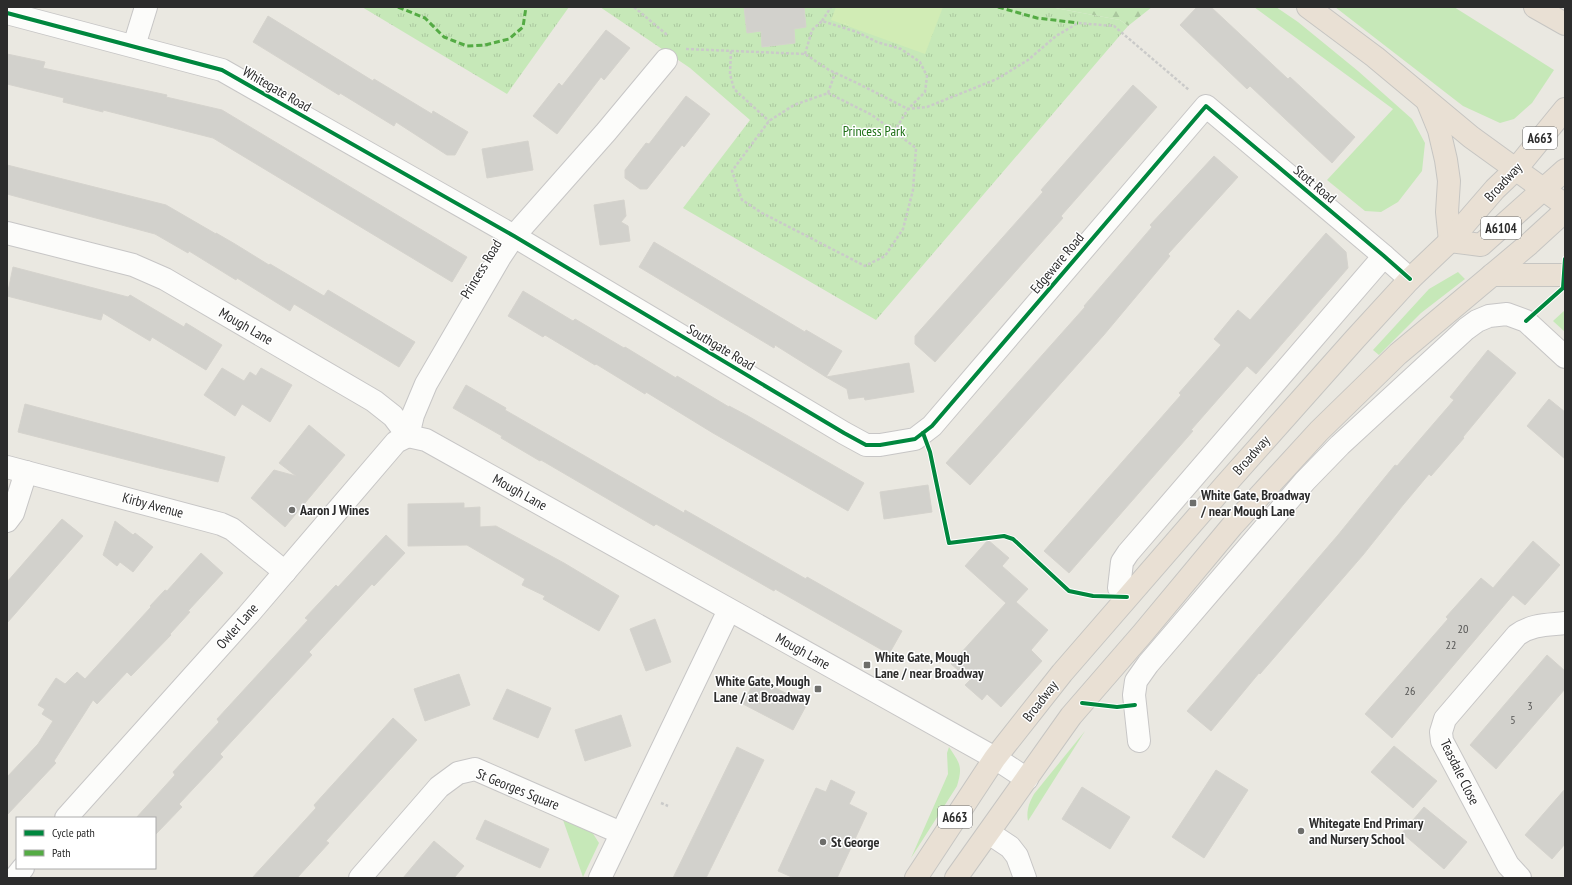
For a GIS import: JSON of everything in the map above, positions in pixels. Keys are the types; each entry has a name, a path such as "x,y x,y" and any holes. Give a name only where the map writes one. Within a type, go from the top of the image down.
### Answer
{"highway":[{"path":"1308,7 1375,58 1471,136 1565,205"},
{"path":"1535,7 1565,24"},
{"path":"1428,102 1439,130 1446,160 1449,181 1447,212 1450,241"},
{"name":"Broadway","path":"916,878 995,758 1053,684 1251,455 1410,280 1450,241 1495,189 1516,169 1565,108"},
{"path":"1545,189 1565,170"},
{"name":"A6104","path":"1450,241 1481,246 1545,189"},
{"name":"A663","path":"956,878 1071,716 1232,526 1318,431 1398,354 1529,244 1565,211"},
{"path":"1492,275 1565,275"}],"street":[{"path":"134,46 146,7"},
{"name":"Whitegate Road","path":"7,13 222,70 514,236"},
{"name":"Princess Road","path":"408,436 413,415 426,384 500,257 514,236 606,132 666,60"},
{"name":"Stott Road","path":"1206,106 1384,256 1410,280"},
{"name":"Edgeware Road","path":"923,433 932,426 1206,106"},
{"name":"Mough Lane","path":"7,232 133,265 165,279 374,401 393,416 408,436 426,440 995,758 1027,779"},
{"name":"Southgate Road","path":"514,236 844,434 866,445 880,445 915,439 923,433"},
{"path":"1127,597 1119,588 1122,562 1128,553 1384,256"},
{"path":"1139,742 1134,695 1136,681 1148,664 1305,481 1340,444 1466,329 1477,321 1489,316 1507,314 1526,321 1565,357"},
{"name":"Owler Lane","path":"67,817 285,572 396,442 408,436"},
{"path":"7,521 13,513 16,470"},
{"name":"Kirby Avenue","path":"16,470 222,524 232,528 285,572"},
{"path":"600,878 729,610"},
{"name":"Teasdale Close","path":"1520,878 1508,865 1442,741 1440,732 1445,719 1517,635 1533,626 1565,623"},
{"name":"St Georges Square","path":"360,878 439,787 458,773 475,769 622,833"},
{"path":"989,833 1010,847 1017,856 1025,878"},
{"path":"14,878 22,869"}],"path":[{"path":"634,7 666,34 666,60"},
{"path":"805,54 812,30 822,21 831,7"},
{"path":"822,21 858,32 877,42 901,49 920,62 927,76 925,92 908,110 894,132"},
{"path":"666,60 684,49 805,54 835,73 908,110 927,108 997,79 1028,60 1056,36 1078,23 1114,26 1206,106"},
{"path":"731,51 730,74 734,89 769,121"},
{"path":"828,93 835,73"},
{"path":"828,93 872,115 916,148 913,190 903,229 885,256 865,266 762,213 742,200 732,171 769,121 794,105 828,93"}],"green space":[{"path":"362,7 569,7 507,94"},
{"name":"Princess Park","path":"600,7 1050,7 1120,20 1128,26 876,320 683,208 750,120 690,68"},
{"path":"836,7 943,7 925,54 831,20"},
{"path":"1050,7 1152,7 1128,26 1120,20"},
{"path":"1254,7 1276,7 1298,22 1358,71 1412,119 1425,143 1422,171 1398,202 1381,212 1365,211 1327,180 1393,109"},
{"path":"1335,7 1454,7 1554,70 1532,103 1514,119 1500,123 1463,106"},
{"path":"1458,272 1465,279 1421,313 1379,355 1373,350 1429,289"},
{"path":"1565,310 1565,332 1553,321"},
{"path":"1085,731 1028,821 1028,807 1034,794"},
{"path":"949,747 956,757 960,769 957,786 911,858 948,774 947,753"},
{"path":"563,820 590,829 599,843 583,877"}],"building":[{"path":"744,7 804,7 806,27 794,29 795,43 762,47 761,31 747,33"},
{"path":"1197,7 1211,7 1288,79 1290,77 1355,137 1332,163 1250,86 1247,89 1180,25"},
{"path":"268,16 373,81 374,79 432,114 433,111 468,132 455,155 447,155 396,122 394,126 340,93 339,95 253,42"},
{"path":"606,30 630,48 604,80 601,77 557,134 533,116 559,83 562,86"},
{"path":"7,54 45,62 43,68 167,95 166,97 222,110 467,257 452,282 213,138 103,110 103,112 63,102 64,98 7,84"},
{"path":"1133,85 1157,107 1061,216 1063,218 935,362 915,344 915,336 1043,192 1041,190"},
{"path":"686,96 710,114 684,147 682,145 647,189 640,189 625,178 625,170 646,143 649,144"},
{"path":"528,141 533,170 487,178 482,149"},
{"path":"1214,156 1238,177 1168,254 1170,256 1103,336 970,485 946,463 1085,307 1084,306 1152,227 1150,225"},
{"path":"7,165 166,205 324,296 328,290 415,342 399,367 294,304 290,311 237,278 236,280 189,251 188,253 155,234 7,194"},
{"path":"624,200 626,216 621,222 628,226 630,241 600,245 594,205"},
{"path":"1326,233 1346,252 1348,268 1256,374 1247,366 1191,430 1193,431 1069,573 1044,551 1181,395 1179,393 1221,345 1214,339 1238,310 1250,320"},
{"path":"654,242 805,332 806,330 842,351 826,377 775,345 774,348 639,267"},
{"path":"13,267 128,297 130,295 184,327 186,323 222,345 206,370 152,337 150,341 103,313 101,320 7,296"},
{"path":"523,291 573,321 575,319 676,378 677,376 864,483 848,511 713,433 646,392 645,394 596,364 595,365 545,335 543,337 508,316"},
{"path":"1488,350 1516,373 1463,437 1464,438 1431,476 1429,474 1363,555 1260,674 1259,673 1211,731 1187,711 1338,535 1395,465 1397,466 1454,400 1450,397"},
{"path":"909,363 914,392 865,400 864,397 849,399 847,389 826,377"},
{"path":"222,368 244,381 250,372 256,376 261,368 292,385 270,422 242,404 235,416 204,395"},
{"path":"466,385 506,408 505,410 684,513 685,510 806,579 807,577 902,631 889,654 775,589 774,591 656,524 654,526 541,460 540,461 501,438 502,436 453,408"},
{"path":"1549,399 1565,412 1565,459 1527,426"},
{"path":"25,404 225,457 218,482 18,432"},
{"path":"309,425 345,455 285,527 251,498 274,470 296,476 279,463"},
{"path":"928,485 932,512 884,519 880,492"},
{"path":"464,503 464,508 480,507 480,527 496,526 564,563 619,596 599,631 543,599 545,596 522,585 525,579 467,545 408,546 408,504"},
{"path":"62,519 83,536 7,623 7,582"},
{"path":"115,521 133,535 135,533 153,547 133,572 120,562 117,566 103,555"},
{"path":"386,535 405,553 374,586 372,584 309,652 312,655 220,754 223,757 179,804 182,807 156,834 156,817 137,817 175,775 173,772 219,722 217,719 308,620 305,618 336,585 338,587"},
{"path":"988,540 1009,558 1002,566 1028,589 1016,602 1048,630 1031,650 1042,661 1001,707 987,694 982,700 965,685 970,680 951,664 1006,603 965,566"},
{"path":"1533,541 1560,565 1525,605 1513,595 1392,738 1365,714 1448,619 1446,617 1481,578 1493,588"},
{"path":"201,553 223,573 188,611 190,612 170,634 171,635 131,676 127,672 97,704 93,700 54,761 56,763 7,815 7,777 38,744 53,721 42,714 45,709 38,705 56,678 65,684 77,672 85,679 151,607 150,606 165,590 167,591"},
{"path":"655,619 671,662 646,671 630,629"},
{"path":"1547,655 1565,671 1565,689 1496,769 1470,745"},
{"path":"459,674 470,705 425,721 414,689"},
{"path":"756,678 807,704 793,730 743,704"},
{"path":"507,689 551,708 538,738 493,719"},
{"path":"621,715 631,746 585,761 575,730"},
{"path":"393,718 417,740 326,841 329,843 297,878 252,878 316,808 314,805"},
{"path":"1394,746 1437,781 1413,808 1371,772"},
{"path":"737,747 764,760 706,878 673,878"},
{"path":"1216,770 1248,790 1204,858 1172,837"},
{"name":"St George","path":"831,780 855,792 849,804 867,813 837,878 794,878 778,871 816,788 826,792"},
{"path":"1082,787 1130,817 1110,849 1062,819"},
{"path":"1565,789 1565,844 1552,859 1525,835"},
{"path":"1424,807 1467,842 1444,869 1402,833"},
{"path":"485,820 549,849 540,868 476,839"},
{"path":"434,841 464,866 454,878 403,878"}],"marked path":[{"path":"398,7 425,18 444,37 467,46 485,45 509,39 523,27 526,7"},
{"path":"998,7 1037,18 1078,23"}],"cycle path":[{"path":"7,13 222,70 514,236 866,445 880,445 915,439 932,426 1206,106 1410,279"},
{"path":"1526,321 1563,288 1565,259"},
{"path":"923,433 930,452 949,543 1004,536 1013,539 1069,591 1093,596 1127,597"},
{"path":"1082,703 1117,707 1135,705"}],"place":[{"name":"White Gate, Broadway / near Mough Lane","path":"1193,503"},
{"name":"Aaron J Wines","path":"292,510"},
{"name":"White Gate, Mough Lane / near Broadway","path":"867,665"},
{"name":"White Gate, Mough Lane / at Broadway","path":"818,689"},
{"name":"Whitegate End Primary and Nursery School","path":"1301,831"},
{"name":"St George","path":"823,842"}]}
